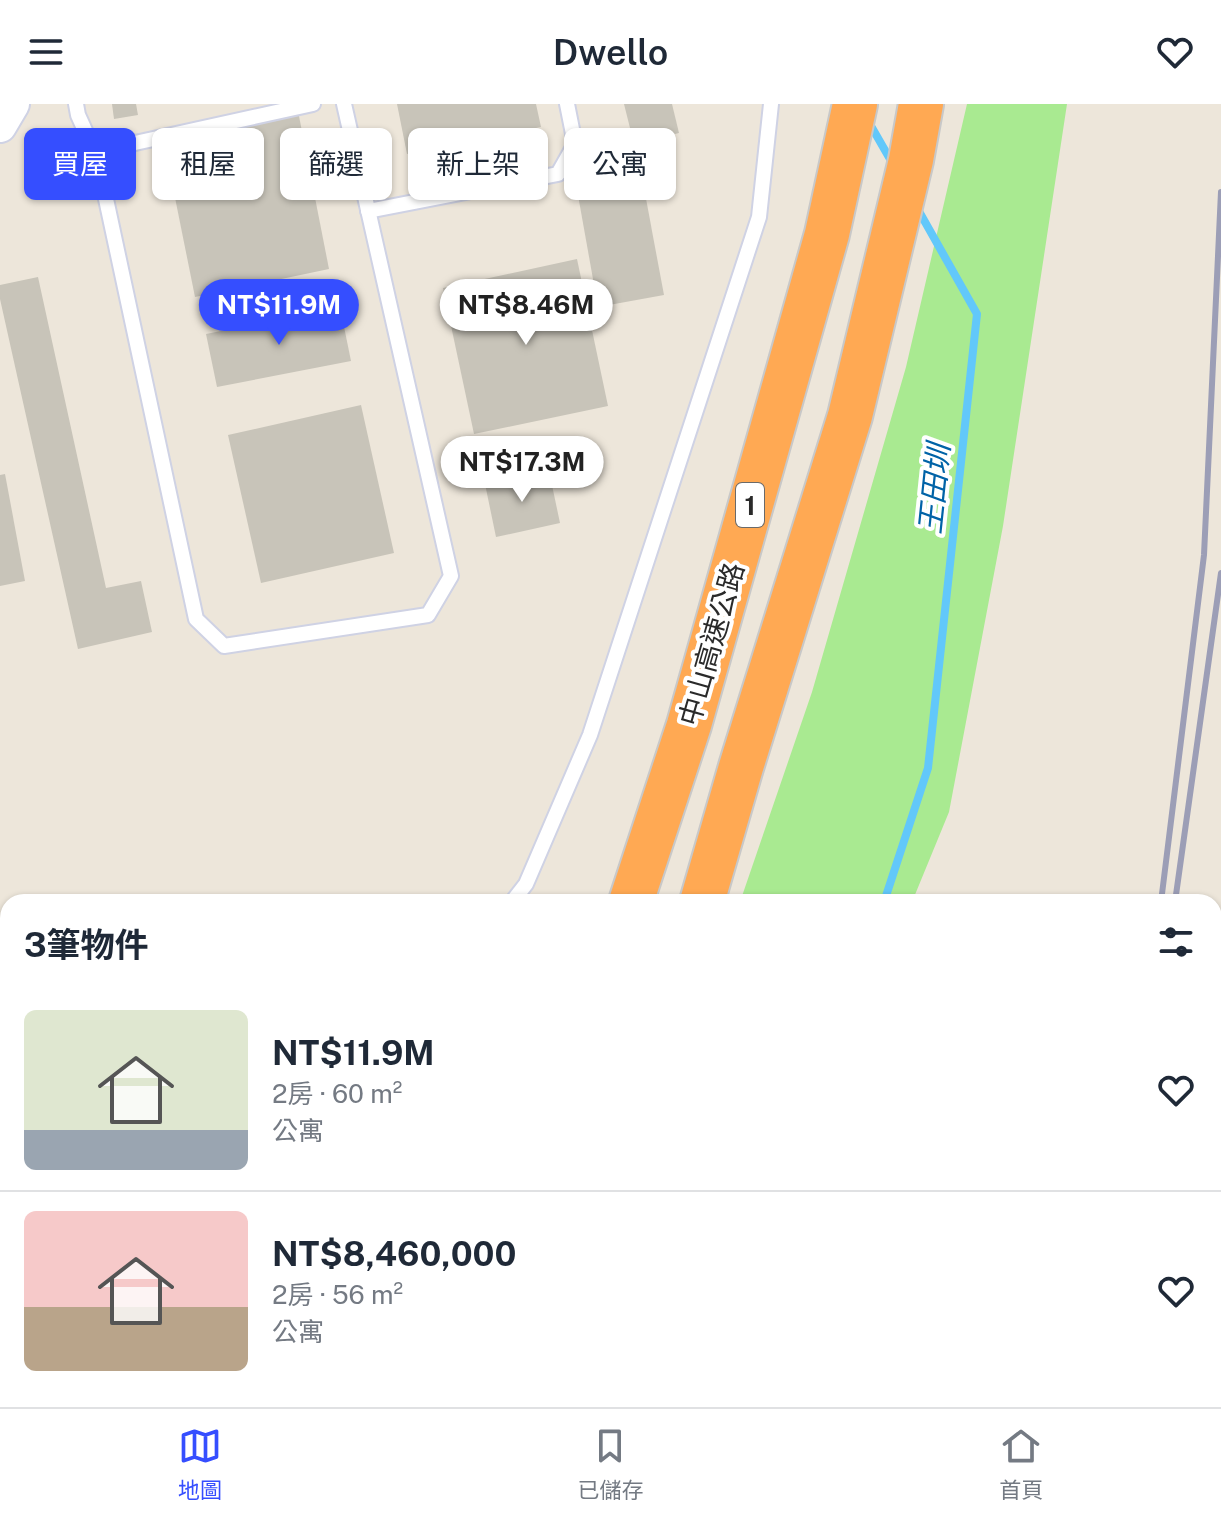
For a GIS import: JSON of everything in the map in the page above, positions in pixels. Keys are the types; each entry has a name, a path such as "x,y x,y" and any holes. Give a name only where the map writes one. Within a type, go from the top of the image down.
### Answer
{"highway":[{"name":"中山高速公路","path":"634,894 689,725 827,234 855,104"},
{"path":"704,894 850,416 911,160 921,104"}],"street":[{"path":"0,126 13,104"}],"lane":[{"path":"76,104 84,128"},
{"path":"136,143 313,104"},
{"path":"106,200 196,619 224,646 428,615 451,576 344,104"},
{"path":"368,211 558,174 575,144 567,104"},
{"path":"518,894 526,884 590,735 759,217 771,104"}],"green space":[{"path":"967,104 1067,104 1003,526 949,812 915,894 743,894 812,692 906,367"}],"building":[{"path":"112,104 136,104 138,115 114,119"},
{"path":"397,104 536,104 541,127 536,128 408,128 407,154"},
{"path":"624,104 672,104 679,133 676,134 676,128 630,128"},
{"path":"298,111 301,128 280,128 280,200 315,200 329,269 195,297 175,200 264,200 264,128 213,128"},
{"path":"579,200 646,200 664,295 598,307"},
{"path":"577,259 608,406 474,434 443,288"},
{"path":"38,277 106,588 141,581 152,632 78,649 0,299 0,285"},
{"path":"340,307 351,361 217,387 206,334"},
{"path":"361,405 394,553 261,583 228,435"},
{"path":"549,471 560,523 496,537 485,484"},
{"path":"5,474 25,581 0,586 0,475"}],"waterway":[{"name":"王田圳","path":"867,119 894,166"},
{"name":"王田圳","path":"887,894 928,768 977,314 916,206"}],"railway":[{"path":"1162,894 1204,555 1221,192"},
{"path":"1176,894 1221,573"}]}
